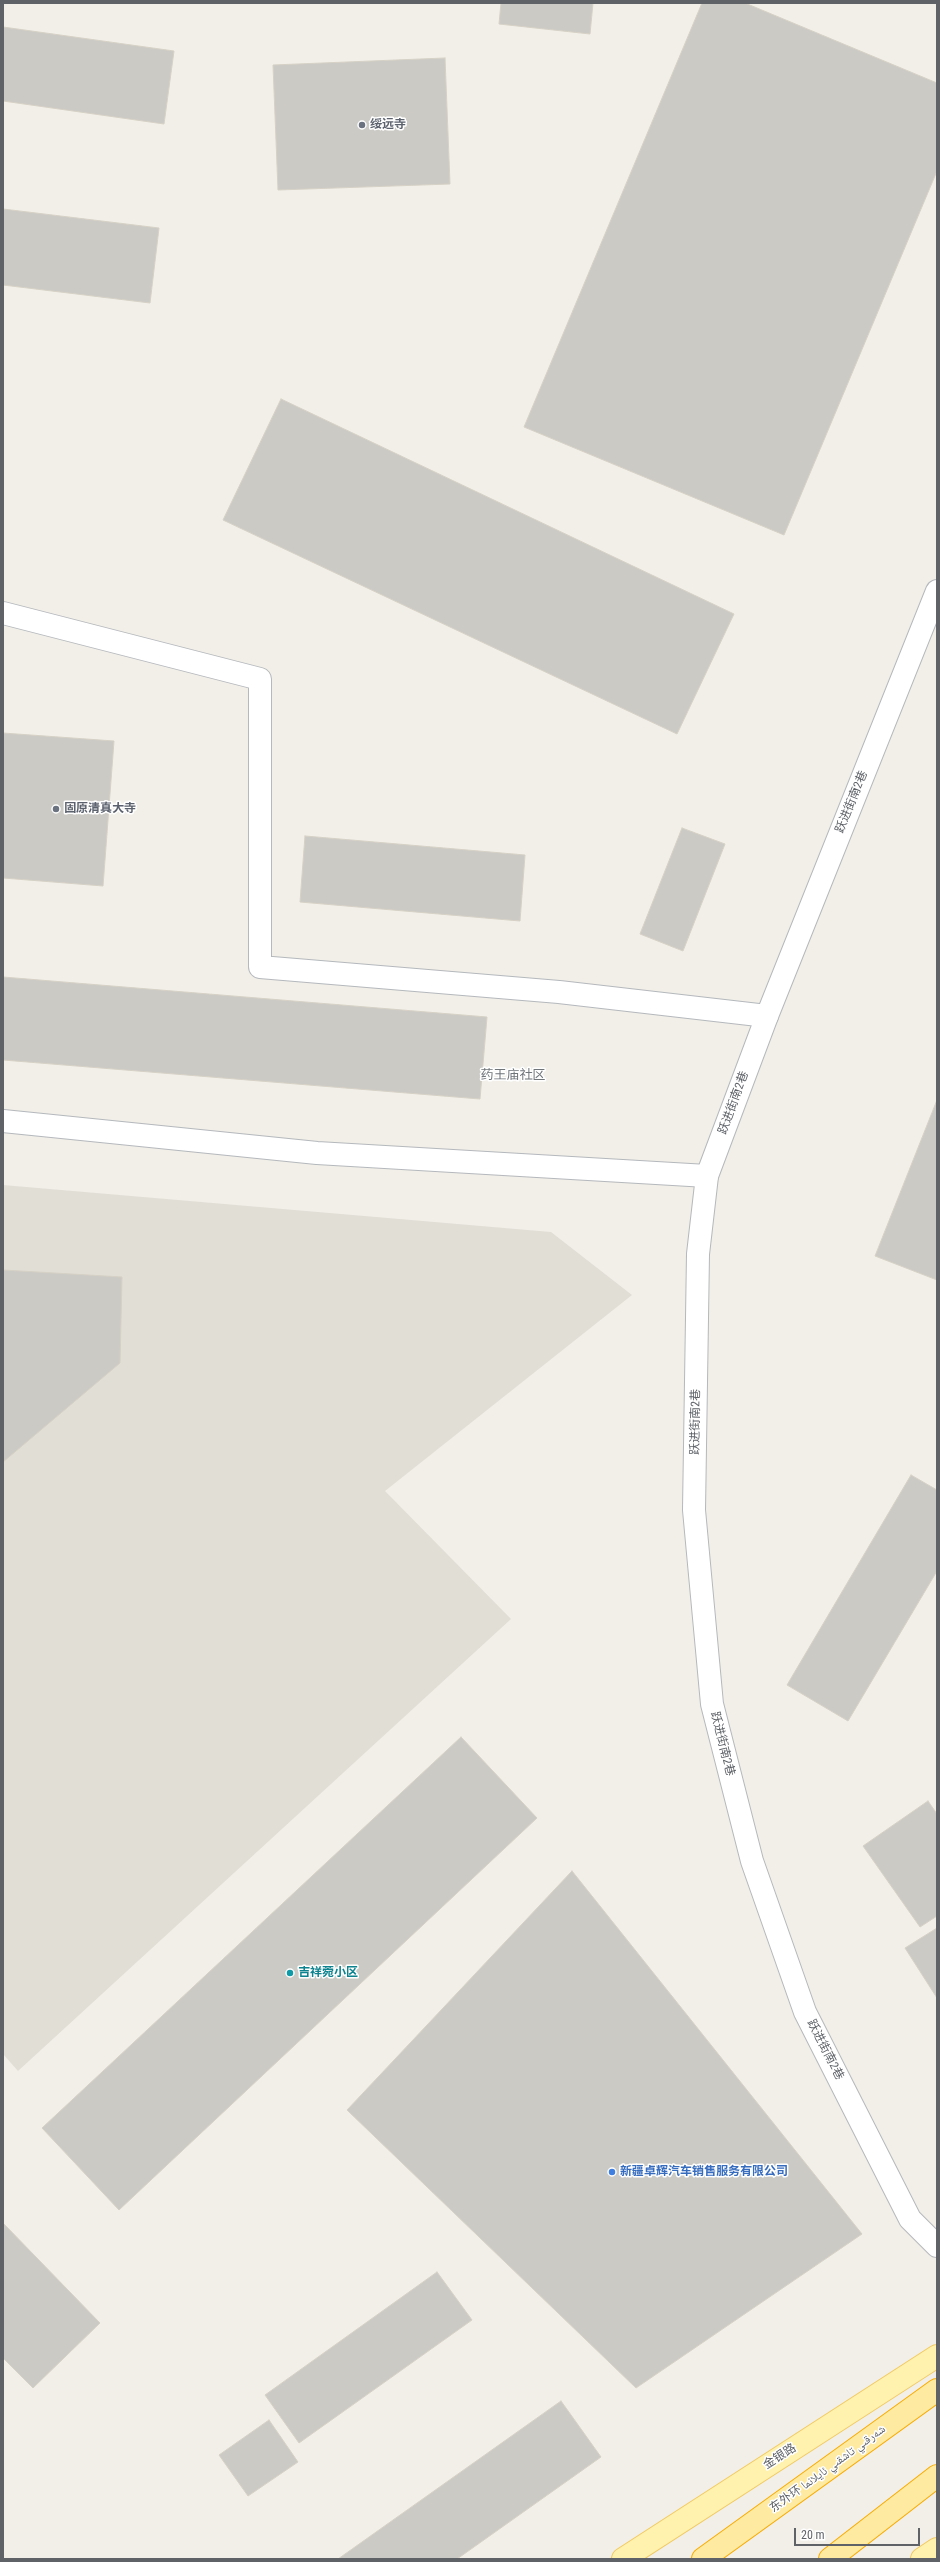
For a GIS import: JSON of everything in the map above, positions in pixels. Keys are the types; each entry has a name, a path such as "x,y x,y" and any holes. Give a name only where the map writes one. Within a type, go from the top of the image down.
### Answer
{"highway":[{"name":"东外环 شەرقىي تاشقىي ئايلانما","path":"711,2553 937,2390"},
{"path":"830,2559 937,2476"}],"main road":[{"name":"金银路","path":"623,2559 937,2356"},
{"path":"922,2559 937,2549"}],"street":[{"name":"跃进街南2巷","path":"937,591 767,1016 707,1176 698,1254 694,1510 712,1704 752,1861 805,2012 910,2219 937,2246"},
{"path":"3,613 260,678 260,966 559,992 767,1016"},
{"path":"3,1121 317,1153 707,1176"}],"shaded area":[{"path":"3,1185 551,1232 632,1295 385,1491 511,1619 18,2071 3,2054"}],"building":[{"path":"501,3 593,3 590,34 499,24"},
{"path":"702,3 745,3 937,83 937,171 784,535 524,427"},
{"path":"3,27 174,51 164,124 3,101"},
{"name":"绥远寺","path":"445,58 450,184 278,190 273,65"},
{"path":"3,209 159,228 150,303 3,285"},
{"path":"281,399 734,614 677,734 223,520"},
{"name":"固原清真大寺","path":"3,733 114,741 103,886 3,878"},
{"path":"682,828 725,844 683,951 640,934"},
{"path":"305,836 525,855 520,921 300,902"},
{"path":"3,977 487,1017 480,1099 3,1060"},
{"path":"937,1100 937,1280 875,1256"},
{"path":"3,1270 122,1277 120,1363 3,1462"},
{"path":"911,1475 937,1490 937,1571 848,1721 787,1685"},
{"name":"吉祥菀小区","path":"461,1737 537,1818 119,2210 42,2128"},
{"path":"928,1801 937,1814 937,1916 920,1927 863,1846"},
{"name":"新疆卓辉汽车销售服务有限公司","path":"572,1871 862,2234 636,2388 347,2110"},
{"path":"937,1928 937,1998 905,1948"},
{"path":"3,2223 100,2323 33,2388 3,2358"},
{"path":"437,2272 472,2320 299,2443 265,2395"},
{"path":"561,2401 601,2457 457,2559 338,2559"},
{"path":"269,2420 298,2462 248,2496 219,2455"}],"place":[{"name":"绥远寺","path":"362,125"},
{"name":"固原清真大寺","path":"56,809"},
{"name":"吉祥菀小区","path":"290,1973"},
{"name":"新疆卓辉汽车销售服务有限公司","path":"612,2172"}],"district":[{"name":"药王庙社区","path":"513,1076"}]}
